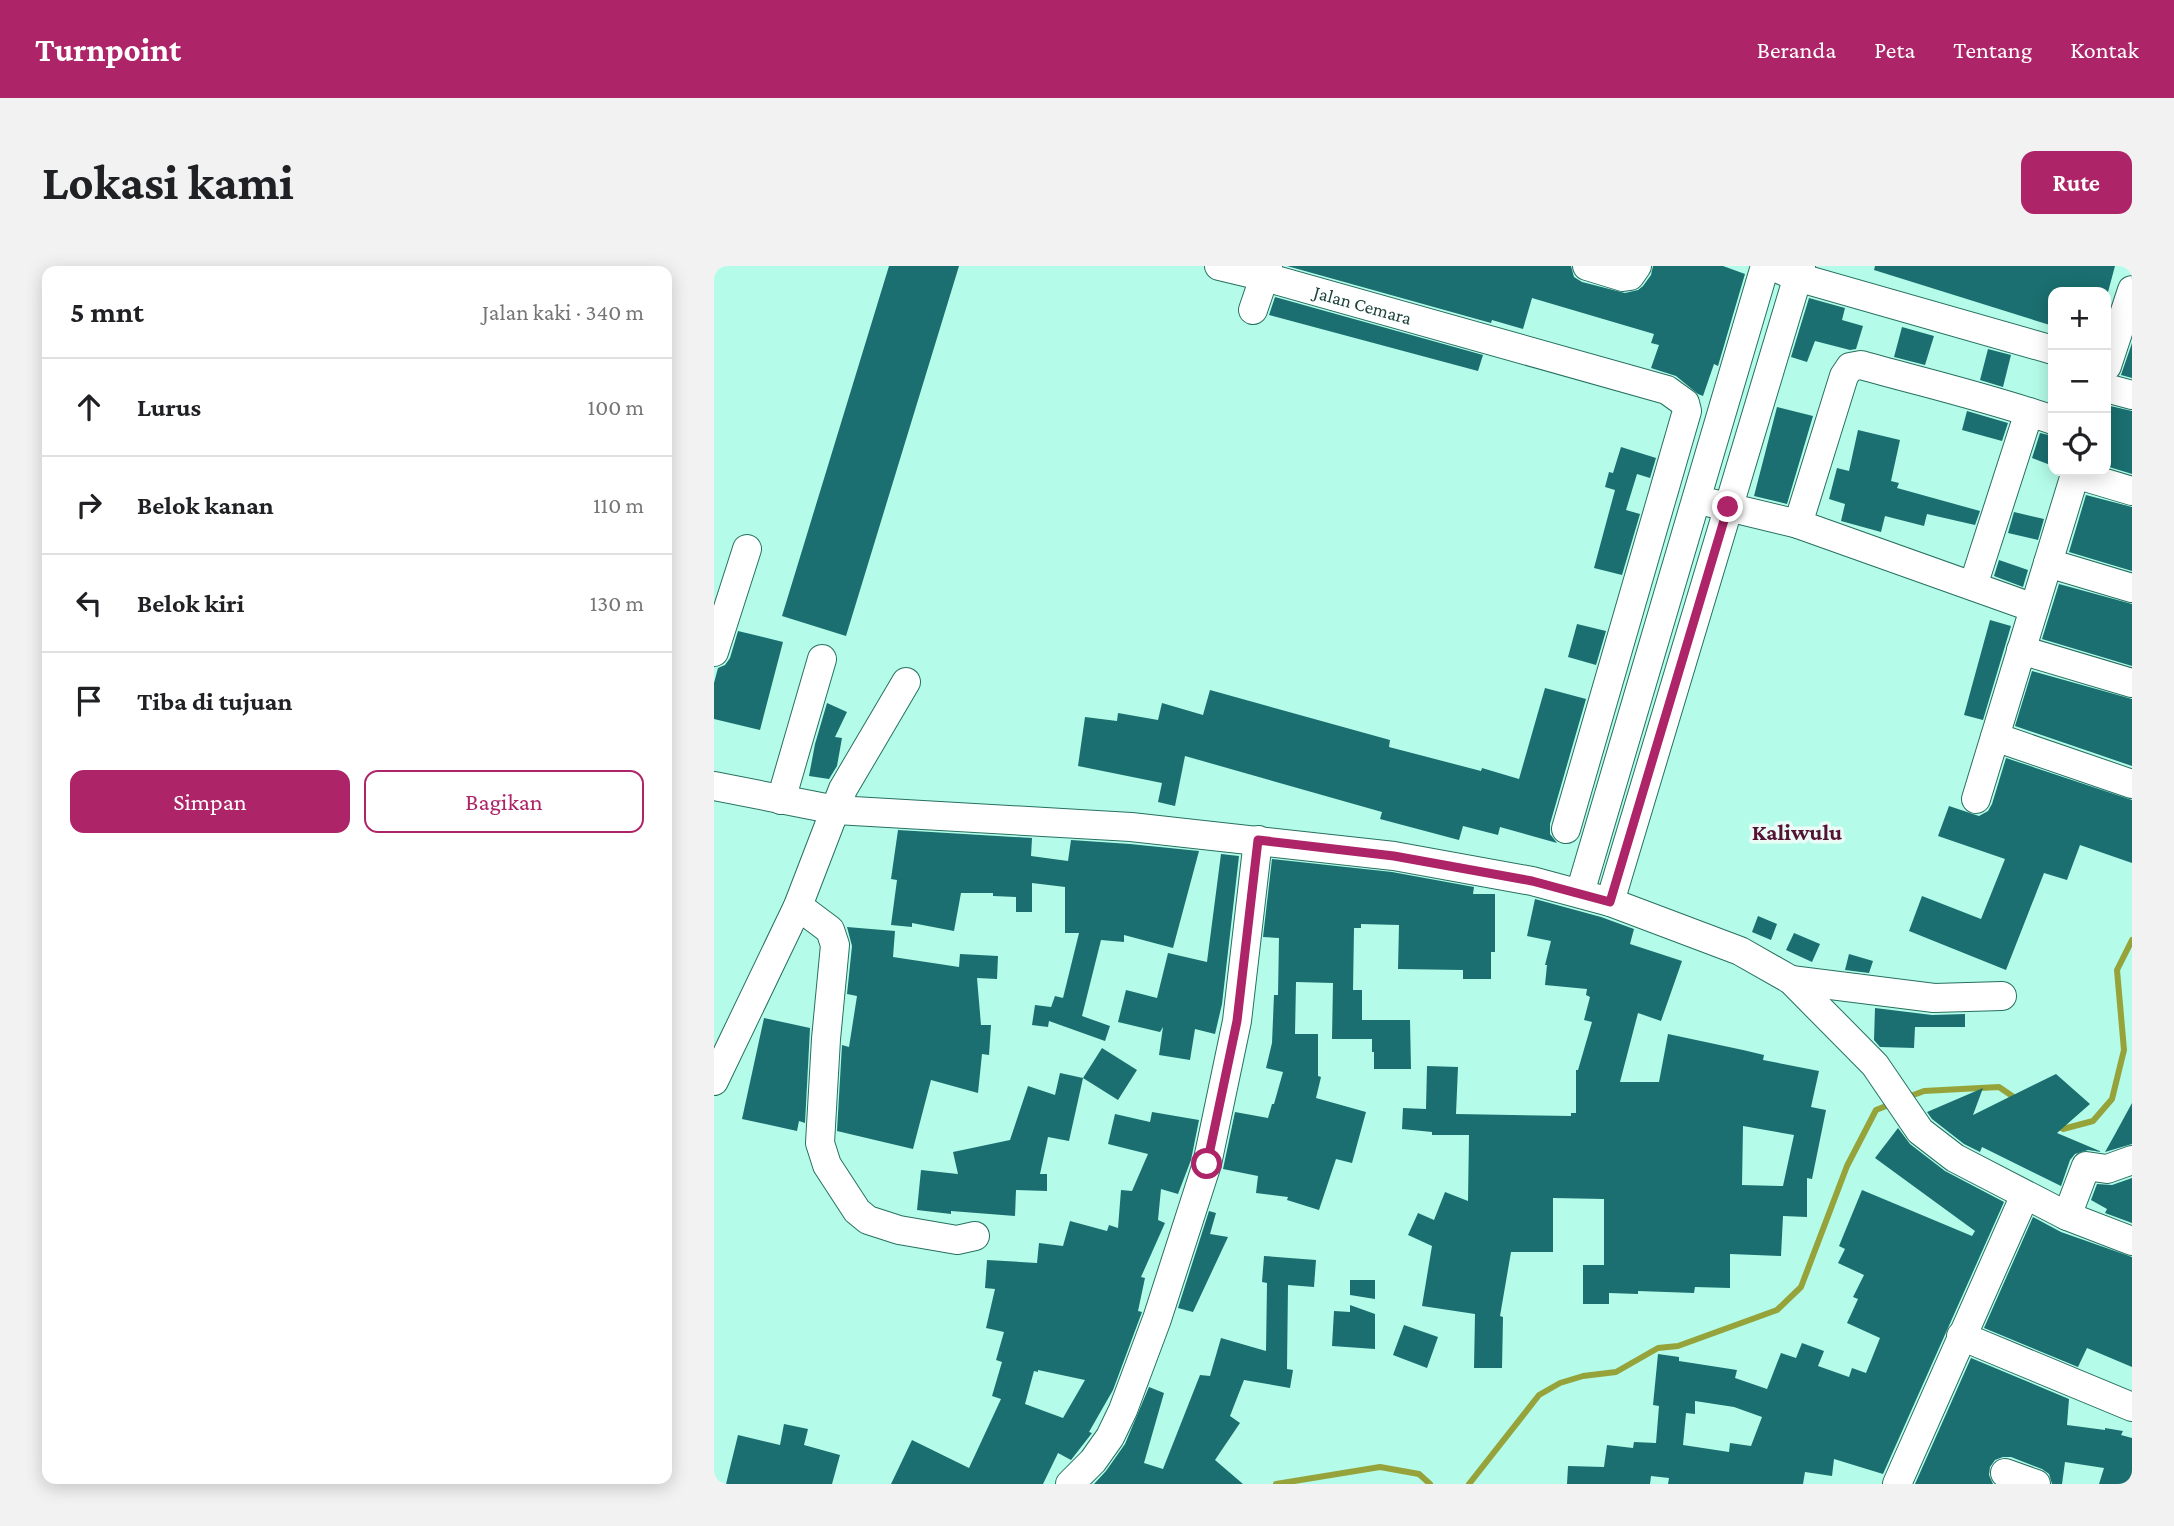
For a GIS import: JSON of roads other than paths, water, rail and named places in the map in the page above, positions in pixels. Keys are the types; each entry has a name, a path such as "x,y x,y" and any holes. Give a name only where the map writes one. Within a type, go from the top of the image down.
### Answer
{"street":[{"name":"Jalan Cemara","path":"1219,266 1267,272 1506,346 1667,390 1685,403 1687,411 1664,490"},
{"path":"1587,266 1623,277 1633,271"},
{"path":"1580,893 1765,266"},
{"path":"1610,902 1728,507 1790,270 2048,348"},
{"path":"1252,310 1267,272"},
{"path":"2111,364 2124,339 2132,290"},
{"path":"1798,524 1844,376 1850,367 1861,365 2041,416 1973,586"},
{"path":"2111,377 2132,396"},
{"path":"1976,799 2074,476"},
{"path":"2087,476 2132,491"},
{"path":"1566,828 1664,490 1798,524 2034,608"},
{"path":"714,652 747,549"},
{"path":"2048,564 2132,588"},
{"path":"2021,650 2132,683"},
{"path":"781,800 822,659"},
{"path":"714,1082 799,906 843,789 906,682"},
{"path":"1606,690 1636,699"},
{"path":"1995,737 2132,784"},
{"path":"714,786 836,810 1131,827 1394,856 1532,881 1610,902 1740,951 1791,980 1875,1065 1920,1131 1955,1158 2067,1216 2132,1241"},
{"path":"1577,788 1607,799"},
{"path":"1070,1484 1093,1461 1110,1437 1123,1409 1157,1319 1207,1164 1237,1021 1258,840"},
{"path":"799,906 830,930 835,944 820,1143 827,1165 857,1211 868,1220 899,1230 957,1240 975,1236"},
{"path":"1791,980 1934,999 2002,996"},
{"path":"2067,1216 2086,1166 2107,1169 2132,1160"},
{"path":"1897,1484 2025,1195"},
{"path":"1961,1336 2132,1407"},
{"path":"2005,1473 2036,1484"}],"waterway":[{"path":"2056,1125 2063,1129 2093,1121 2112,1099 2124,1050 2117,970 2132,940"},
{"path":"1908,1097 1924,1091 1999,1087 2018,1100"},
{"path":"1469,1484 1539,1395 1560,1383 1583,1376 1616,1372 1658,1348 1678,1346 1777,1310 1801,1287 1847,1166 1876,1110 1891,1104"},
{"path":"1276,1484 1380,1467 1419,1474 1430,1484"}],"district":[{"name":"Kaliwulu","path":"1797,832"}]}
